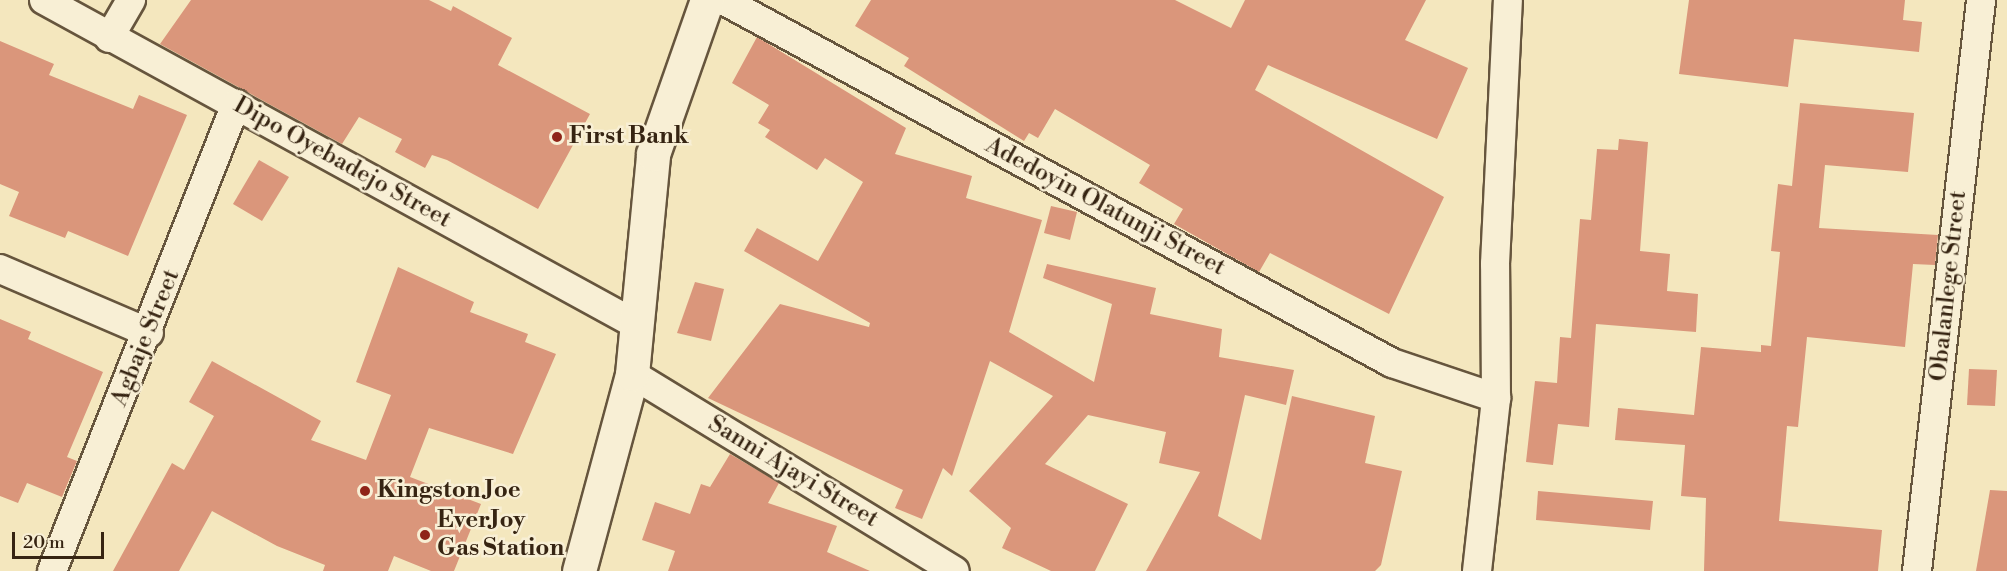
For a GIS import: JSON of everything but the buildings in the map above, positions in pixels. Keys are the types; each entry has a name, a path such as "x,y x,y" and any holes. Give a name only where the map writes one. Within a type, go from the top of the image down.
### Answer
{"main road":[{"path":"579,571 632,374 639,326 653,154 707,0"}],"street":[{"name":"Dipo Oyebadejo Street","path":"44,0 639,326"},
{"path":"110,38 131,0"},
{"name":"Adedoyin Olatunji Street","path":"723,0 1392,363 1496,398"},
{"name":"Obalanlege Street","path":"1917,571 1981,0"},
{"path":"1477,571 1496,398 1495,264 1504,2"},
{"name":"Agbaje Street","path":"52,571 149,333 236,104"},
{"path":"0,269 149,333"},
{"name":"Sanni Ajayi Street","path":"632,374 955,571"}],"place":[{"name":"First Bank","path":"557,137"},
{"name":"Kingston Joe","path":"365,491"},
{"name":"EverJoy Gas Station","path":"425,535"}]}
